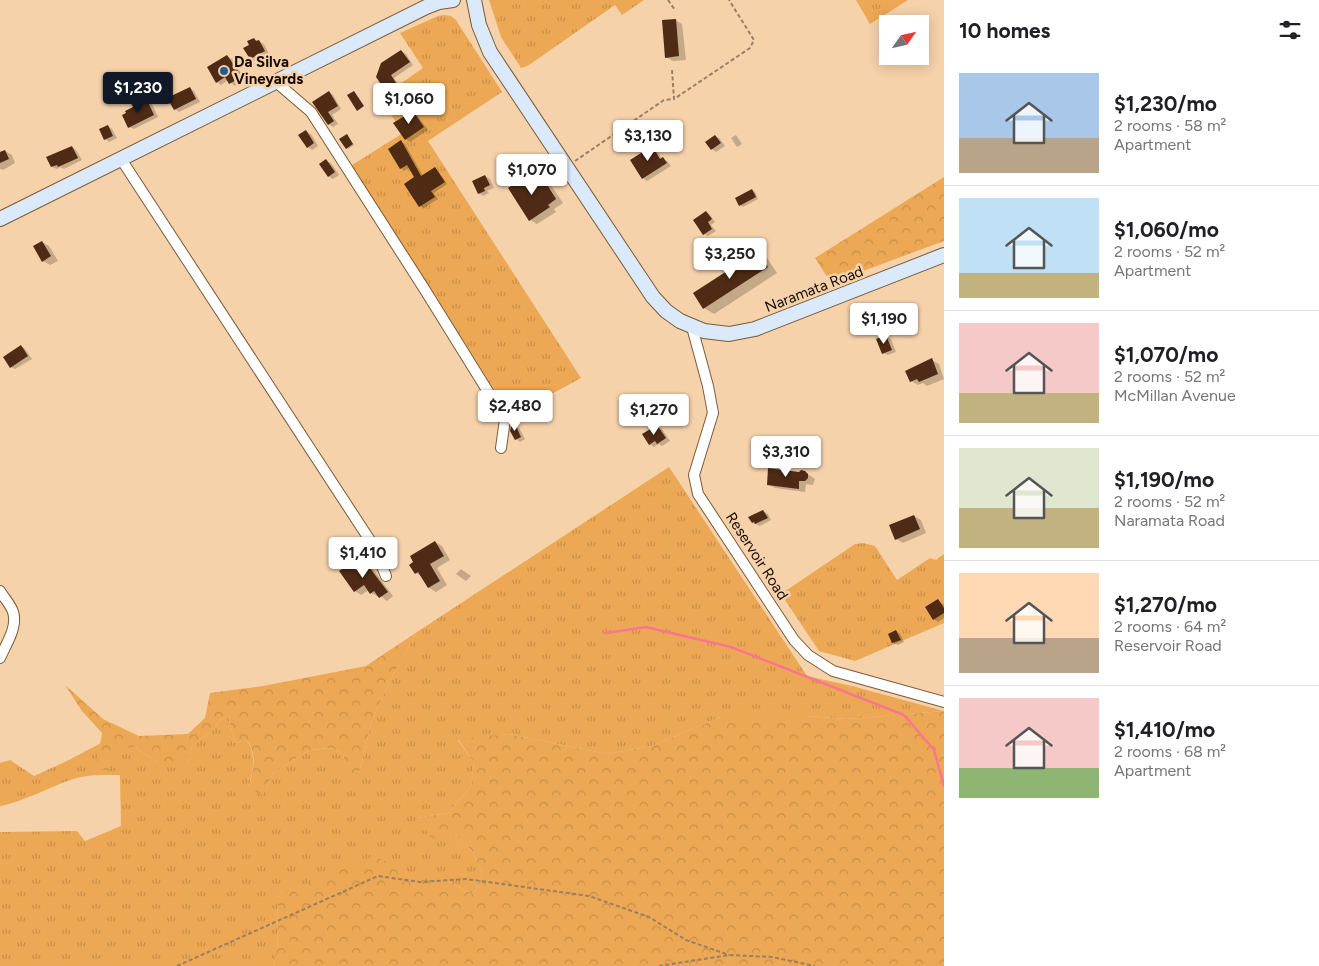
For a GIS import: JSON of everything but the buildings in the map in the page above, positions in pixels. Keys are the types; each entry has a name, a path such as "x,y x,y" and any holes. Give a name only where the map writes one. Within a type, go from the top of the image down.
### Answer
{"main road":[{"path":"0,219 426,7 439,2 453,0"},
{"name":"Naramata Road","path":"474,0 479,25 490,52 653,298 666,311 692,327 717,334 741,333 756,329 944,255"}],"street":[{"path":"276,82 311,112 425,290 505,420 501,448"},
{"path":"122,159 373,545 386,576"},
{"name":"Reservoir Road","path":"692,327 708,386 713,413 694,475 698,494 794,640 808,655 833,671 944,702"},
{"path":"0,591 13,611 15,621 0,658"}],"path":[{"path":"668,0 675,10"},
{"path":"567,166 664,100 674,98 750,48 754,40 728,0"},
{"path":"672,70 674,98"},
{"path":"177,966 378,876 420,882 466,879 589,896 649,917 686,940 729,955"},
{"path":"659,966 729,955 772,957 815,966"}],"green space":[{"path":"489,0 644,0 622,15 615,5 529,65 521,68 501,37"},
{"path":"856,0 908,0 884,15 879,15 879,18 870,24"},
{"path":"444,15 451,16 456,20 502,92 428,141 581,378 511,416 349,167 403,133 380,98 423,68 400,33"},
{"path":"944,177 944,241 831,283 815,258"},
{"path":"669,467 807,676 944,711 847,719 808,716 723,716 652,746 607,754 509,734 458,740 474,763 471,786 448,813 417,818 455,833 472,851 482,872 474,895 442,878 433,891 415,888 405,871 278,897 277,954 273,966 0,966 0,832 77,831 85,841 121,826 120,775 79,777 19,801 0,806 0,763 10,760 34,776 101,743 97,770 106,770 121,748 134,747 157,762 188,765 192,746 213,730 220,720 228,716 235,743 246,740 252,751 253,768 249,786 266,789 273,773 310,750 330,748 341,752 344,757 344,773 359,773 372,720 391,679 417,632"},
{"path":"863,543 875,546 897,580 930,558 936,560 944,554 944,623 855,661 819,651 781,594 855,544"},
{"path":"417,632 391,679 372,720 359,773 351,779 344,773 344,757 341,752 330,748 310,750 273,773 266,789 261,795 249,787 254,762 250,745 246,740 235,743 228,716 220,720 213,730 192,746 188,765 178,769 157,762 134,747 121,749 106,770 96,770 102,733 82,711 65,685 103,719 139,736 188,734 205,718 210,693 263,686 366,666"},
{"path":"944,711 944,966 273,966 277,954 278,897 374,856 405,871 415,888 433,890 442,878 474,895 482,872 472,851 455,833 432,839 417,818 448,813 471,786 474,763 458,739 509,734 607,754 652,746 723,716 808,716 847,719"}],"waterway":[{"path":"606,633 646,627 731,647 904,715 934,750 944,786"}],"place":[{"name":"Da Silva Vineyards","path":"224,71"}]}
